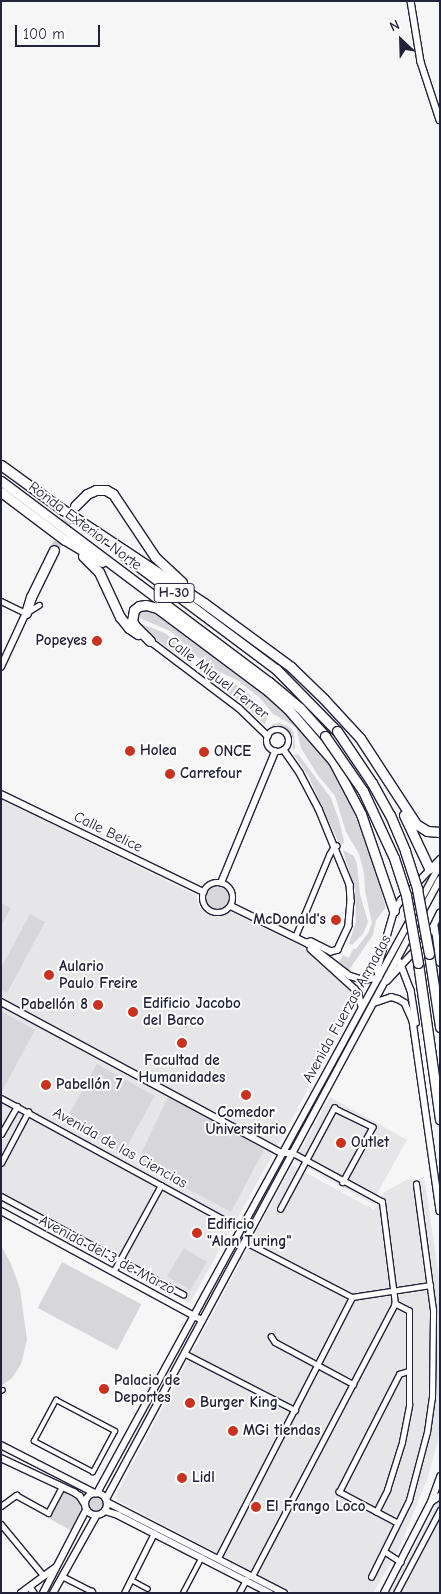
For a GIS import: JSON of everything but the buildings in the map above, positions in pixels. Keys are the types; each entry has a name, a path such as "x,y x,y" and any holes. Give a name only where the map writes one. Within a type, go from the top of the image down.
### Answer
{"highway":[{"name":"Ronda Exterior Norte","path":"1,465 276,669 338,731 372,782 390,815 405,851 417,889 440,1027"},
{"name":"Ronda Exterior Norte","path":"1,481 158,597 300,708 325,736 363,791 394,858 406,895 418,963 440,1119"},
{"path":"75,506 87,494 96,490 106,490 113,494 155,557 204,603"},
{"path":"1,492 65,540 158,597"},
{"path":"59,507 204,603 291,667 360,738 416,824 427,831 440,832"},
{"path":"65,540 89,560 99,572 120,617 129,628 150,641"},
{"path":"26,613 31,597 54,550"},
{"path":"150,641 132,621 134,610 139,606 146,605 157,608 268,691 304,727 333,761"},
{"path":"269,682 324,745 333,761 361,814 394,911"},
{"path":"391,785 435,879"}],"main road":[{"path":"435,879 440,859"},
{"path":"435,879 440,866"},
{"path":"419,880 435,879"},
{"path":"378,977 377,970 394,911 419,880 435,879"},
{"name":"Avenida Fuerzas Armadas","path":"107,1500 244,1241 386,982 396,955 435,879"},
{"path":"386,982 412,955 435,926 440,912"},
{"path":"386,938 396,955 412,955"},
{"name":"Avenida Fuerzas Armadas","path":"96,1493 378,977 396,955"},
{"name":"Avenida Fuerzas Armadas","path":"275,1184 274,1177 284,1160 282,1153"},
{"path":"236,1237 244,1241"},
{"path":"43,1593 86,1507 88,1496 96,1493 107,1500 105,1511 96,1516 53,1593"},
{"path":"86,1507 96,1516"}],"street":[{"path":"411,1 420,62 440,120"},
{"path":"1,601 26,613"},
{"path":"1,667 26,613 39,605"},
{"name":"Calle Miguel Ferrer","path":"150,641 239,708 268,736"},
{"path":"274,731 284,732 289,741 284,750 275,752 268,746 268,736 274,731"},
{"path":"284,750 308,786 336,846 350,885 352,901 349,926 342,945 335,952 311,942 305,942"},
{"path":"222,884 275,752"},
{"name":"Calle Belice","path":"1,794 204,892"},
{"path":"295,937 332,848 336,846"},
{"path":"212,884 222,884 232,892 231,906 222,912 211,911 204,903 204,892 212,884"},
{"path":"231,906 305,942 350,976 363,980 378,977"},
{"path":"435,926 440,963"},
{"path":"305,942 355,989 359,994 362,1007"},
{"path":"396,955 411,990 417,1030 416,1042"},
{"path":"374,1003 391,997 405,1003 412,1021 440,1211"},
{"path":"1,1002 282,1153 292,1153 382,1202 395,1304 252,1576"},
{"name":"Avenida de las Ciencias","path":"1,1098 227,1221"},
{"path":"1,1134 17,1106"},
{"path":"280,1209 306,1161 330,1110 334,1108 372,1127 343,1182"},
{"path":"1,1163 28,1112"},
{"path":"371,1577 408,1500 427,1432 432,1398 433,1310 416,1184"},
{"path":"113,1272 161,1185"},
{"path":"1,1196 183,1294"},
{"name":"Avenida del 3 de Marzo","path":"1,1212 202,1320"},
{"path":"244,1241 352,1297 430,1285"},
{"path":"218,1558 352,1297"},
{"path":"376,1512 387,1490 402,1442 408,1405 409,1311 395,1304"},
{"path":"271,1336 275,1342 353,1384"},
{"path":"184,1353 295,1410"},
{"path":"397,1523 339,1492 399,1374 408,1371"},
{"path":"56,1400 115,1431 93,1472 34,1441 56,1400"},
{"path":"1,1445 96,1493"},
{"path":"1,1458 80,1496 86,1507"},
{"path":"384,1593 431,1502 440,1477"},
{"path":"1,1506 16,1495 48,1513 62,1488"},
{"path":"431,1502 440,1496"},
{"path":"107,1500 284,1593"},
{"path":"431,1502 440,1504"},
{"path":"396,1593 440,1510"},
{"path":"105,1511 154,1533 270,1593"},
{"path":"1,1524 44,1576"},
{"path":"124,1593 154,1533"},
{"path":"384,1551 400,1562"},
{"path":"183,1593 202,1557"},
{"path":"21,1593 57,1567"},
{"path":"62,1576 92,1591 90,1593"},
{"path":"131,1580 148,1589"},
{"path":"240,1593 246,1580"},
{"path":"30,1587 34,1593"}],"shaded area":[{"path":"140,610 154,610 251,681 287,712 334,771 368,847 386,907 376,920 373,935 349,970 339,962 343,955 349,958 353,949 356,949 368,933 372,923 365,891 364,873 359,854 346,832 335,796 317,774 301,748 296,727 273,714 259,697 237,680 207,666 172,632 135,616"},
{"path":"137,622 165,633 182,646 190,655 192,666 144,630"},
{"path":"194,667 199,667 237,685 248,693 268,714 265,725 243,704"},
{"path":"280,723 291,728 294,733 295,748 293,751 293,738 286,728 275,725 270,728 273,724"},
{"path":"298,754 331,798 344,841 340,846 308,775 294,755"},
{"path":"1,799 196,895 200,908 206,914 218,917 231,912 304,947 356,995 356,999 273,1154 190,1303 1,1202"},
{"path":"343,850 354,856 357,864 360,894 368,922 363,934 352,945 349,943 356,922 355,890"},
{"path":"217,886 225,890 229,898 225,906 217,910 209,906 205,898 209,890"},
{"path":"1,903 11,908 1,926"},
{"path":"30,914 45,922 7,993 1,990 1,968"},
{"path":"1,1011 35,1030 2,1091 1,1091"},
{"path":"97,1064 155,1096 123,1154 65,1122"},
{"path":"168,1097 202,1113 264,1150 231,1212 137,1162"},
{"path":"330,1097 407,1140 372,1204 295,1161"},
{"path":"292,1165 374,1210 384,1192 408,1179 425,1181 440,1285 440,1433 428,1477 398,1551 373,1593 292,1593 118,1501 115,1497"},
{"path":"1,1245 11,1264 20,1289 27,1340 21,1364 12,1378 1,1386"},
{"path":"184,1248 207,1262 190,1290 167,1276"},
{"path":"62,1262 141,1304 117,1350 38,1308"},
{"path":"64,1492 79,1501 81,1513 72,1531 48,1518"},
{"path":"440,1494 440,1593 390,1593 430,1518"},
{"path":"94,1497 99,1498 103,1502 103,1507 99,1512 93,1511 89,1507 90,1501"}],"tunnel":[{"path":"54,550 73,509"}],"place":[{"name":"Popeyes","path":"97,641"},
{"name":"Holea","path":"130,751"},
{"name":"ONCE","path":"204,752"},
{"name":"Carrefour","path":"170,774"},
{"name":"McDonald's","path":"336,920"},
{"name":"Aulario Paulo Freire","path":"49,975"},
{"name":"Pabellón 8","path":"98,1005"},
{"name":"Edificio Jacobo del Barco","path":"133,1012"},
{"name":"Facultad de Humanidades","path":"182,1043"},
{"name":"Pabellón 7","path":"46,1085"},
{"name":"Comedor Universitario","path":"246,1095"},
{"name":"Outlet","path":"341,1143"},
{"name":"Edificio \"Alan Turing\"","path":"197,1233"},
{"name":"Palacio de Deportes","path":"104,1389"},
{"name":"Burger King","path":"190,1403"},
{"name":"MGi tiendas","path":"233,1431"},
{"name":"Lidl","path":"182,1478"},
{"name":"El Frango Loco","path":"256,1507"}]}
